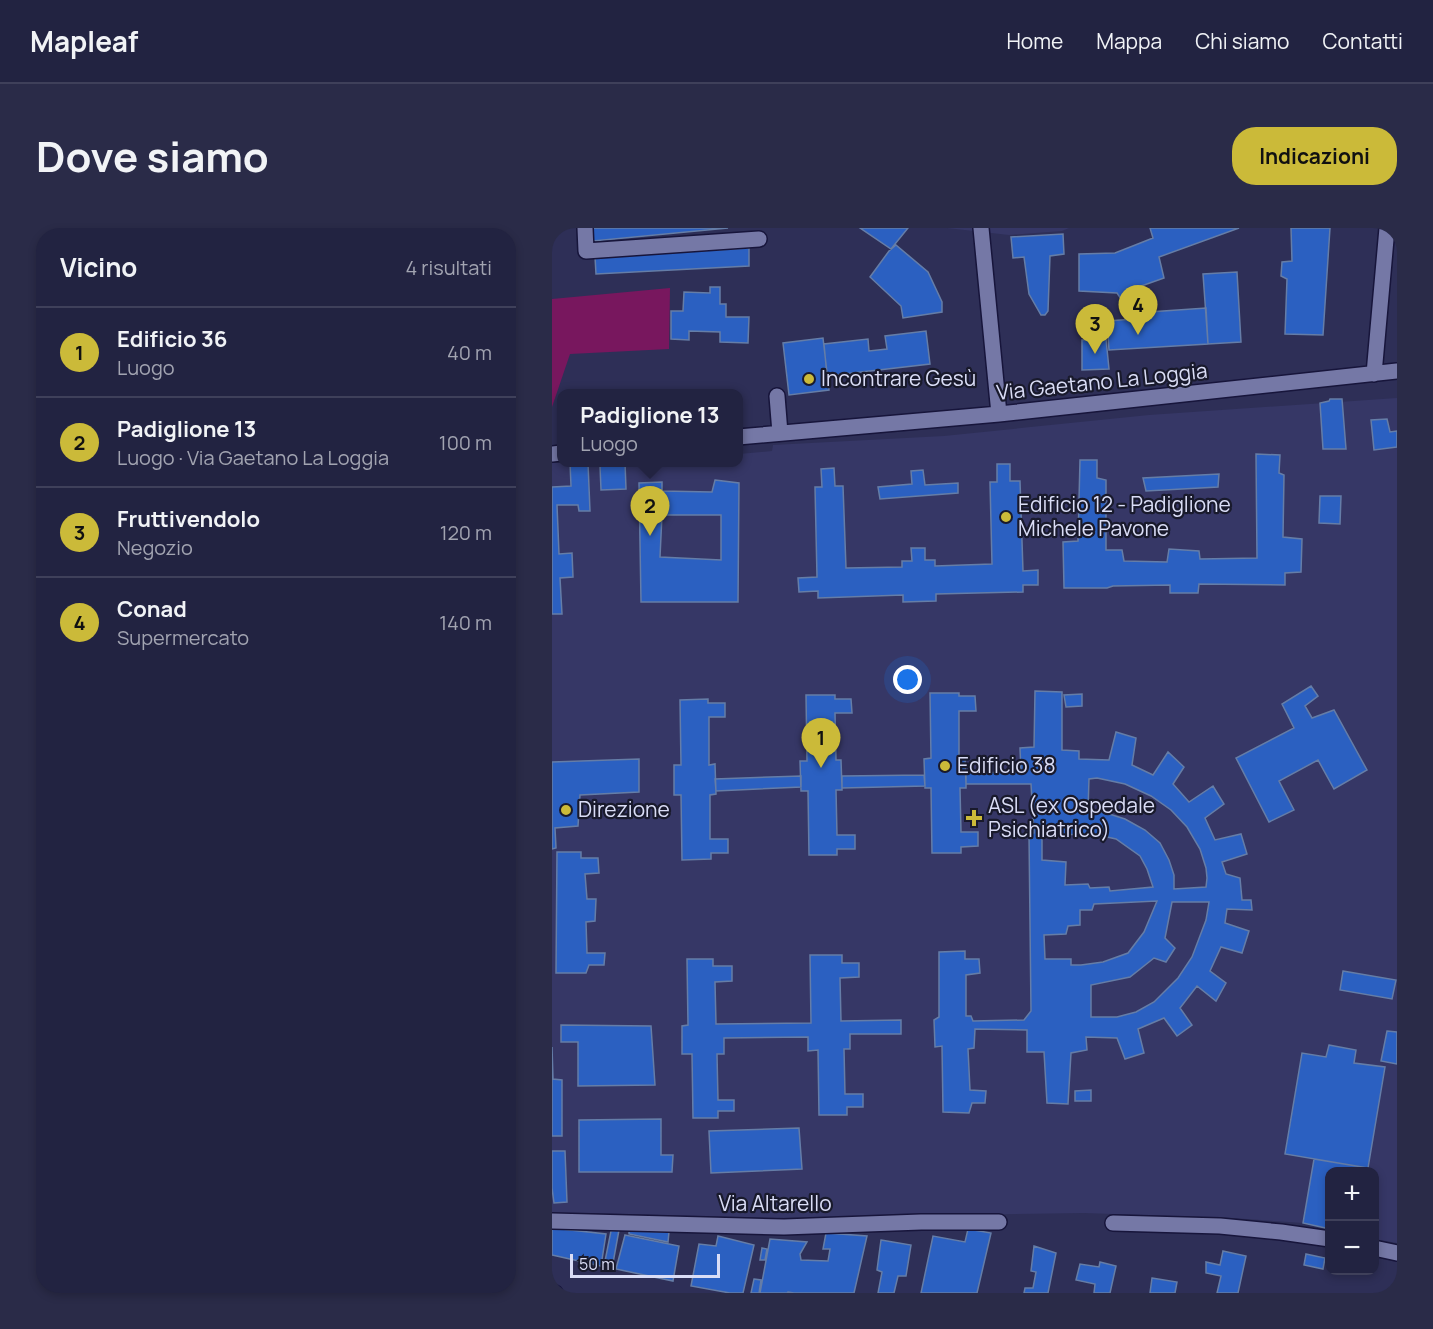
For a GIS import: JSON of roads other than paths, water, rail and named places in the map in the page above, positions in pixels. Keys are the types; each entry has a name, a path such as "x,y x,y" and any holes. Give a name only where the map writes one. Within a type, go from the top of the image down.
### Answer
{"street":[{"path":"585,228 586,251 759,239"},
{"path":"981,228 999,414"},
{"path":"1374,374 1387,228"},
{"name":"Via Gaetano La Loggia","path":"743,437 999,414 1397,371"},
{"path":"777,396 780,433"},
{"name":"Via Altarello","path":"552,1221 784,1227 921,1222 999,1222"},
{"path":"1113,1223 1220,1226 1325,1238"},
{"path":"1379,1249 1397,1253"}],"place":[{"name":"Conad","path":"1138,335"},
{"name":"Fruttivendolo","path":"1095,354"},
{"name":"Incontrare Gesù","path":"809,379"},
{"name":"Edificio 12 - Padiglione Michele Pavone","path":"1006,517"},
{"name":"Padiglione 13","path":"650,536"},
{"name":"Edificio 38","path":"945,766"},
{"name":"Edificio 36","path":"821,768"},
{"name":"Direzione","path":"566,810"},
{"name":"ASL (ex Ospedale Psichiatrico)","path":"974,818"}]}
